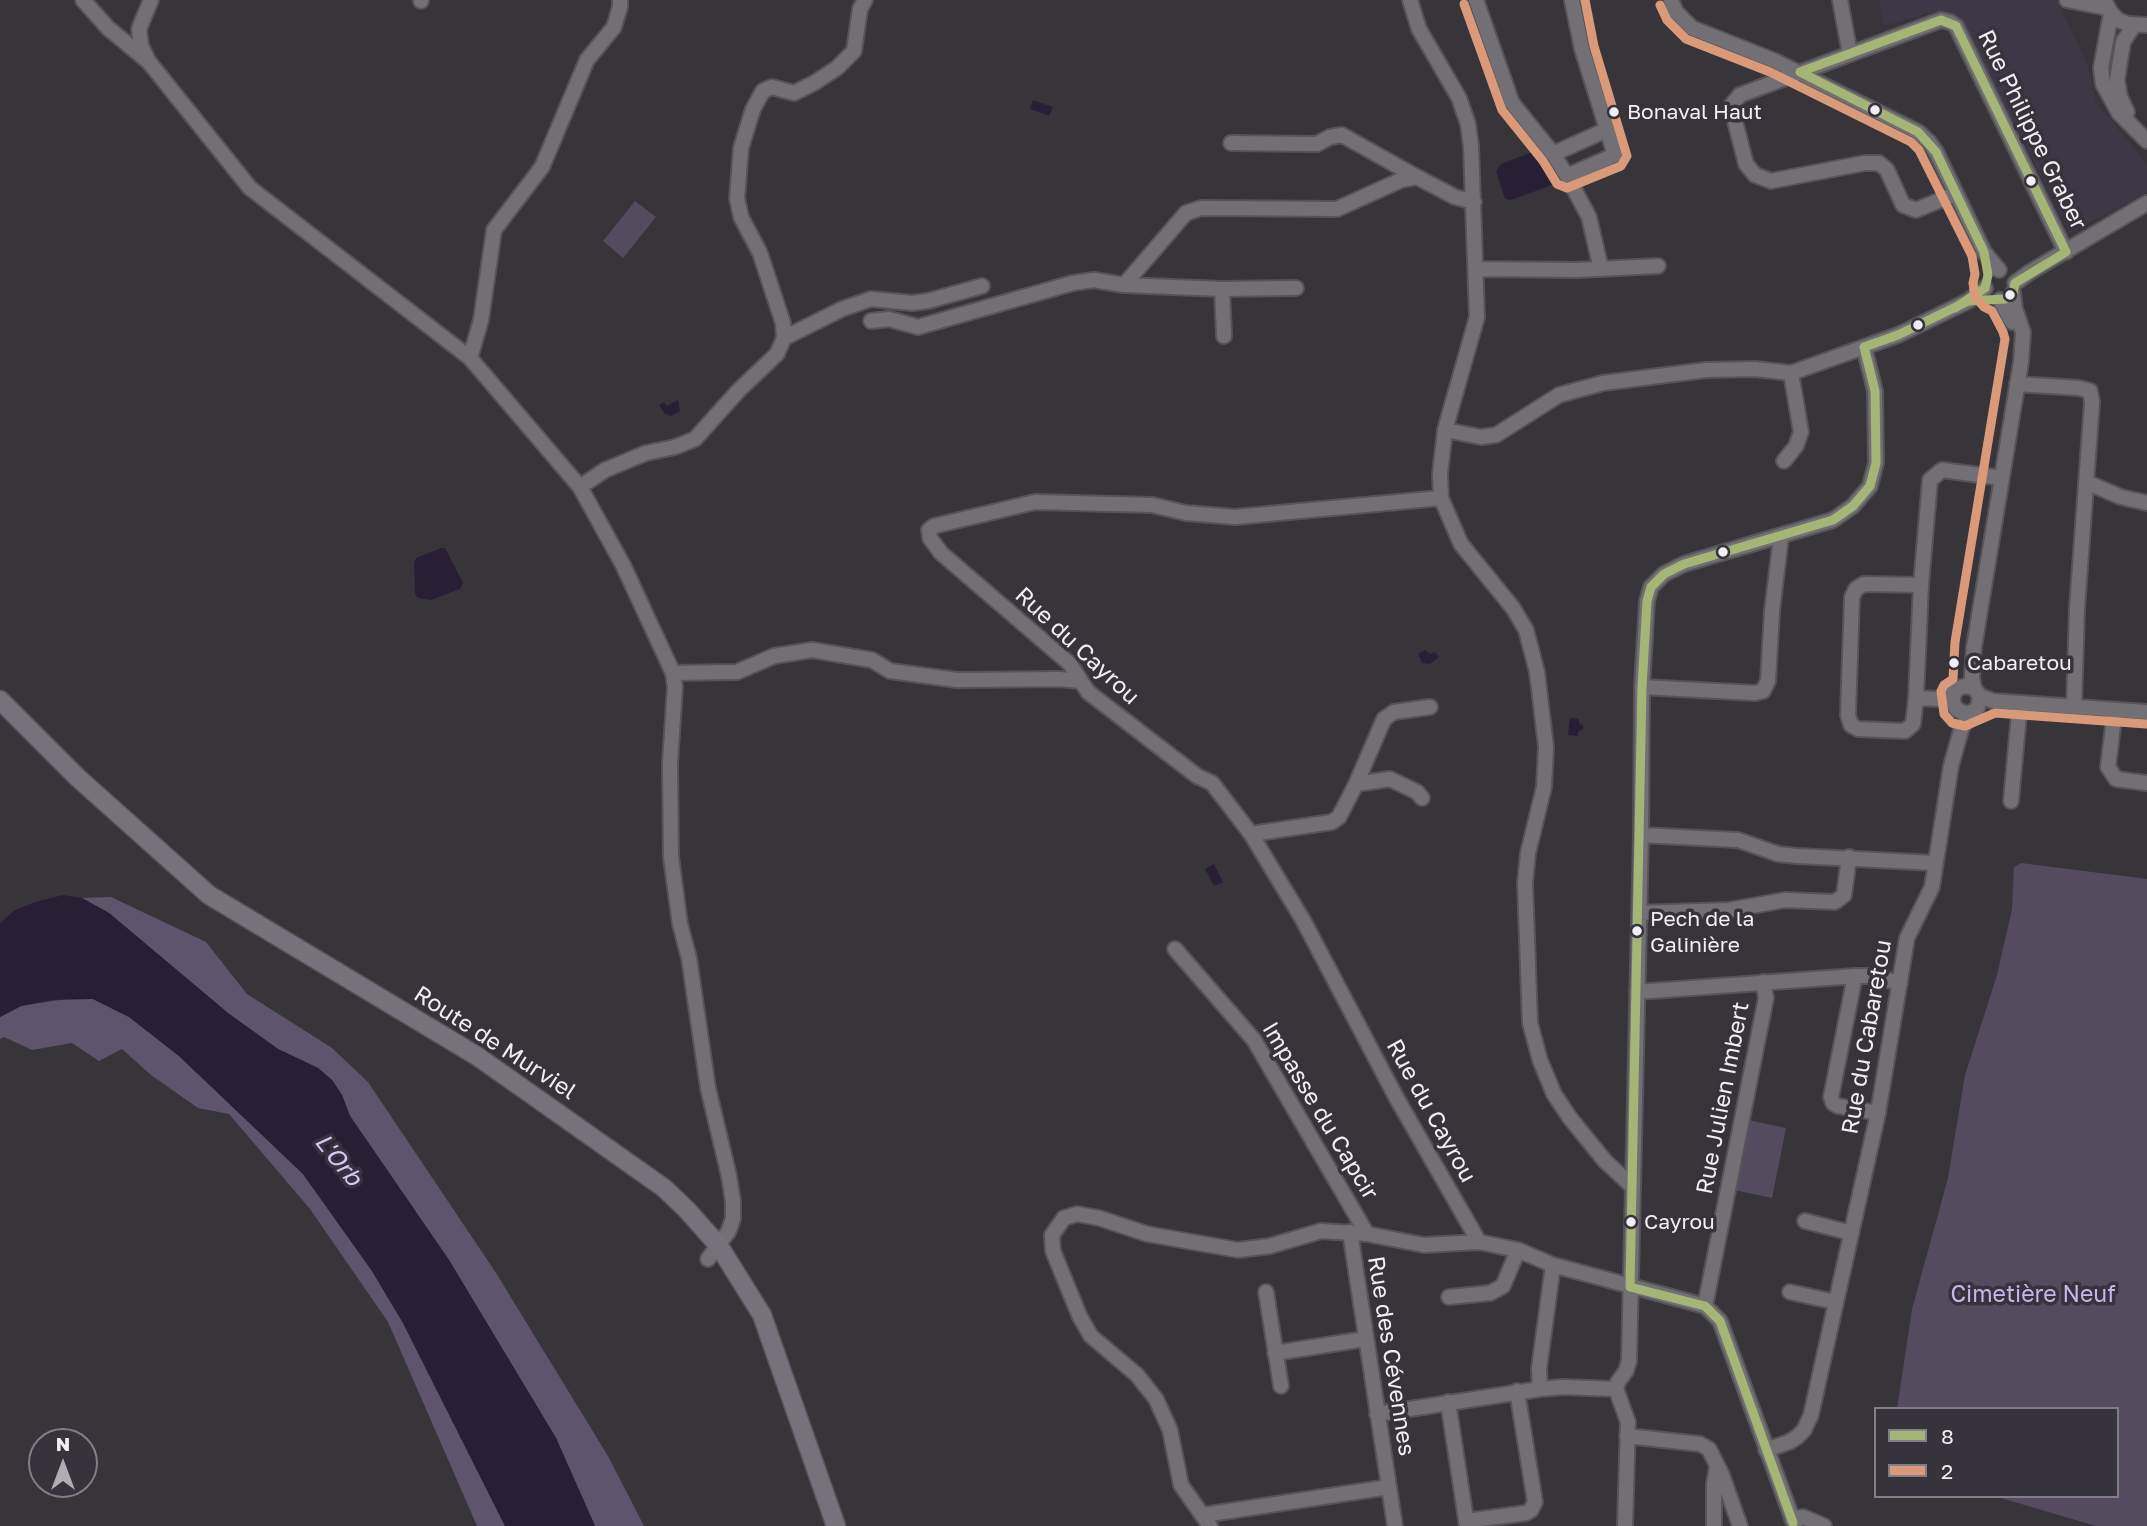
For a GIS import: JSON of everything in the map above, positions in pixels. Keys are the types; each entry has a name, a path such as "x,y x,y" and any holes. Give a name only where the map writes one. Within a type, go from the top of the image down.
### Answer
{"main road":[{"name":"Route de Murviel","path":"0,700 77,777 209,895 477,1056 664,1188 687,1210 714,1252 762,1315 836,1526"}],"street":[{"path":"83,0 108,28 149,62 250,188 470,358 580,487 623,565 673,673 675,687 670,763 671,857 708,1088 733,1202 733,1219 728,1232 714,1252"},
{"path":"149,62 141,46 139,29 151,0"},
{"path":"470,358 481,320 494,230 542,167 587,60 614,27 621,7 620,0"},
{"path":"580,487 605,470 646,453 675,447 695,439 739,390 777,354 784,338 783,323 760,253 738,208 741,148 753,109 763,91 772,87 794,93 837,68 854,51 860,9 865,0"},
{"path":"1410,0 1419,29 1459,98 1468,124 1474,202 1477,317 1445,430 1440,474 1441,498 1461,544 1513,608 1526,630 1537,672 1546,747 1544,787 1528,853 1525,884 1530,1023 1540,1060 1554,1094 1608,1164 1633,1187"},
{"path":"1476,0 1512,103 1553,154 1589,217 1601,269"},
{"path":"1567,176 1615,155 1582,49 1572,0"},
{"path":"1671,0 1675,12 1692,28 1800,72 1918,132 1936,152 2000,285 2015,309 2023,332 2017,384 1974,647 1972,677 1966,700"},
{"path":"1840,0 1850,54"},
{"path":"2067,0 2107,7 2118,20 2141,25"},
{"path":"2107,7 2101,68 2103,84 2119,113 2147,141"},
{"name":"Rue Philippe Graber","path":"1955,194 1916,210 1903,205 1887,170 1879,163 1865,163 1771,181 1755,175 1746,164 1731,106 1740,95 1941,20 1950,22 1956,26 2066,252"},
{"path":"2133,126 2120,97 2117,80 2123,43 2141,25"},
{"path":"1553,154 1606,130"},
{"path":"1231,143 1317,144 1330,137 1342,135 1455,198 1474,202"},
{"path":"1124,285 1186,213 1201,208 1337,209 1401,180 1416,177"},
{"path":"1445,430 1481,437 1496,435 1559,395 1603,383 1706,370 1755,369 1791,373 1898,335 2030,272 2147,203"},
{"path":"1476,269 1658,266"},
{"path":"871,321 889,319 918,327 1073,283 1094,280 1124,285 1222,289 1296,288"},
{"path":"1966,700 1967,644 2017,339 2000,285"},
{"path":"784,338 842,309 871,299 912,303 982,286"},
{"path":"1222,289 1224,336"},
{"path":"1616,1389 1629,1361 1642,687 1647,601 1651,587 1664,574 1684,564 1833,520 1853,506 1870,486 1876,463 1875,391 1864,347"},
{"path":"1784,461 1796,446 1801,432 1791,373"},
{"path":"2017,384 2079,388 2090,391 2092,402 2077,608 2074,707"},
{"path":"1921,585 1864,584 1856,589 1852,597 1848,715 1851,725 1857,729 1905,731 1913,724 1930,480 1942,470 1995,477"},
{"path":"2086,482 2120,497 2147,503"},
{"name":"Rue du Cayrou","path":"1441,498 1235,517 1186,513 1152,505 1035,502 934,526 929,530 930,538 941,552 1070,664 1088,692 1197,776 1212,783 1251,834 1303,920 1396,1097 1479,1242"},
{"path":"1642,687 1755,693 1763,691 1768,681 1780,537"},
{"path":"673,673 737,672 774,656 813,650 872,660 890,671 957,680 1081,681"},
{"path":"1916,698 2147,712"},
{"name":"Rue du Cabaretou","path":"1766,1450 1789,1442 1804,1430 1808,1422 1878,1113 1907,938 1932,887 1951,766 1966,700"},
{"path":"2011,801 2020,703"},
{"path":"1251,834 1332,822 1343,812 1384,719 1394,712 1430,707"},
{"path":"2115,710 2108,767 2116,779 2147,783"},
{"path":"1356,784 1390,779 1418,792 1422,798"},
{"path":"1641,835 1738,841 1778,853 1935,863"},
{"path":"1639,913 1729,910 1785,900 1835,902 1844,895 1849,857"},
{"name":"Impasse du Capcir","path":"1175,949 1254,1040 1367,1234"},
{"path":"1637,992 1855,976 1871,976 1900,983"},
{"path":"1855,976 1831,1097 1838,1105 1878,1113"},
{"name":"Rue Julien Imbert","path":"1705,1306 1766,998 1763,982"},
{"path":"1608,1164 1626,1161 1634,1150"},
{"path":"1388,1488 1207,1520 1181,1485 1170,1430 1156,1399 1137,1376 1091,1336 1080,1317 1053,1251 1052,1235 1064,1218 1077,1214 1099,1218 1147,1234 1238,1250 1269,1246 1321,1231 1367,1234 1424,1245 1479,1242 1518,1250 1553,1265 1705,1306 1720,1321 1792,1524 1803,1517 1824,1526"},
{"path":"1805,1221 1851,1233"},
{"name":"Rue des Cévennes","path":"1350,1232 1395,1526"},
{"path":"1449,1297 1490,1293 1503,1286 1518,1250"},
{"path":"1540,1389 1539,1369 1553,1265"},
{"path":"1266,1293 1281,1386"},
{"path":"1790,1293 1835,1302"},
{"path":"1275,1353 1365,1339"},
{"path":"1377,1414 1517,1391 1563,1387 1616,1389"},
{"path":"1616,1389 1627,1415 1625,1526"},
{"path":"1448,1402 1466,1523 1526,1513 1535,1502 1517,1391"},
{"path":"1628,1436 1700,1444 1709,1449 1718,1465 1740,1526"},
{"path":"1714,1526 1714,1484 1718,1465"}],"shaded area":[{"path":"1879,0 2057,0 2088,66 2096,102 2147,164 2147,192 2070,233 1963,23 1928,13 1884,26"},
{"path":"111,897 206,942 247,994 332,1048 368,1082 496,1273 608,1456 644,1526 595,1526 556,1438 449,1260 350,1116 342,1095 332,1080 318,1068 278,1049 228,1013 109,913 82,898"},
{"path":"72,998 93,999 129,1017 179,1056 303,1174 372,1271 403,1323 505,1526 477,1526 388,1322 310,1209 229,1114 198,1108 151,1075 122,1049 99,1061 72,1043 32,1050 4,1037 0,1039 0,1017 21,1006"}],"green space":[{"path":"635,201 656,217 623,258 603,241"},
{"name":"Cimetière Neuf","path":"2021,863 2147,879 2147,1526 2096,1526 2001,1498 2119,1498 2119,1407 1897,1407 1912,1309 1948,1178 1965,1075 1997,975 2012,909 2014,867"},
{"path":"1748,1120 1786,1128 1772,1198 1734,1190"}],"water":[{"path":"1033,100 1053,107 1049,116 1030,109"},
{"path":"1538,150 1560,182 1511,200 1505,199 1496,171 1501,164"},
{"path":"678,400 680,411 671,416 665,414 659,405 664,402 667,406"},
{"path":"445,548 463,583 460,589 431,600 418,598 415,594 416,558"},
{"path":"1425,650 1430,654 1435,652 1439,657 1430,664 1422,663 1418,654"},
{"path":"1570,718 1579,719 1583,726 1578,736 1568,735"},
{"path":"1214,864 1223,882 1214,886 1205,869"},
{"name":"L'Orb","path":"63,895 82,898 109,913 228,1013 278,1049 318,1068 332,1080 342,1095 350,1116 449,1260 556,1438 595,1526 505,1526 403,1323 372,1271 303,1174 179,1056 129,1017 93,999 51,1000 21,1006 0,1017 0,923 15,910"}],"transit line":[{"name":"2","path":"1464,4 1502,110 1543,161 1557,184 1567,188 1621,166 1627,156 1594,46 1585,0"},
{"name":"2","path":"1660,5 1667,20 1686,39 1770,72 1911,142 1919,150 1972,256 1975,297 1992,311 2003,332 2005,339 1955,642 1953,679 1944,685 1941,691 1944,714 1952,723 1965,726 1995,713 2146,724"},
{"name":"8","path":"1800,72 1941,20 1956,26 2066,252 2015,283 2013,293 2005,299 1968,301 1898,335 1864,347"},
{"name":"8","path":"1800,72 1918,132 1936,152 1984,252 1988,275 1985,288 1955,308"},
{"name":"8","path":"1630,1287 1642,687 1647,601 1651,587 1664,574 1684,564 1833,520 1853,506 1870,486 1876,463 1875,391 1864,347"},
{"name":"8","path":"1630,1287 1705,1306"},
{"name":"8","path":"1705,1306 1720,1321 1793,1523"}],"place":[{"name":"Bonaval Haut","path":"1614,112"},
{"name":"Cabaretou","path":"1954,663"},
{"name":"Pech de la Galinière","path":"1637,931"},
{"name":"Cayrou","path":"1631,1222"}]}
